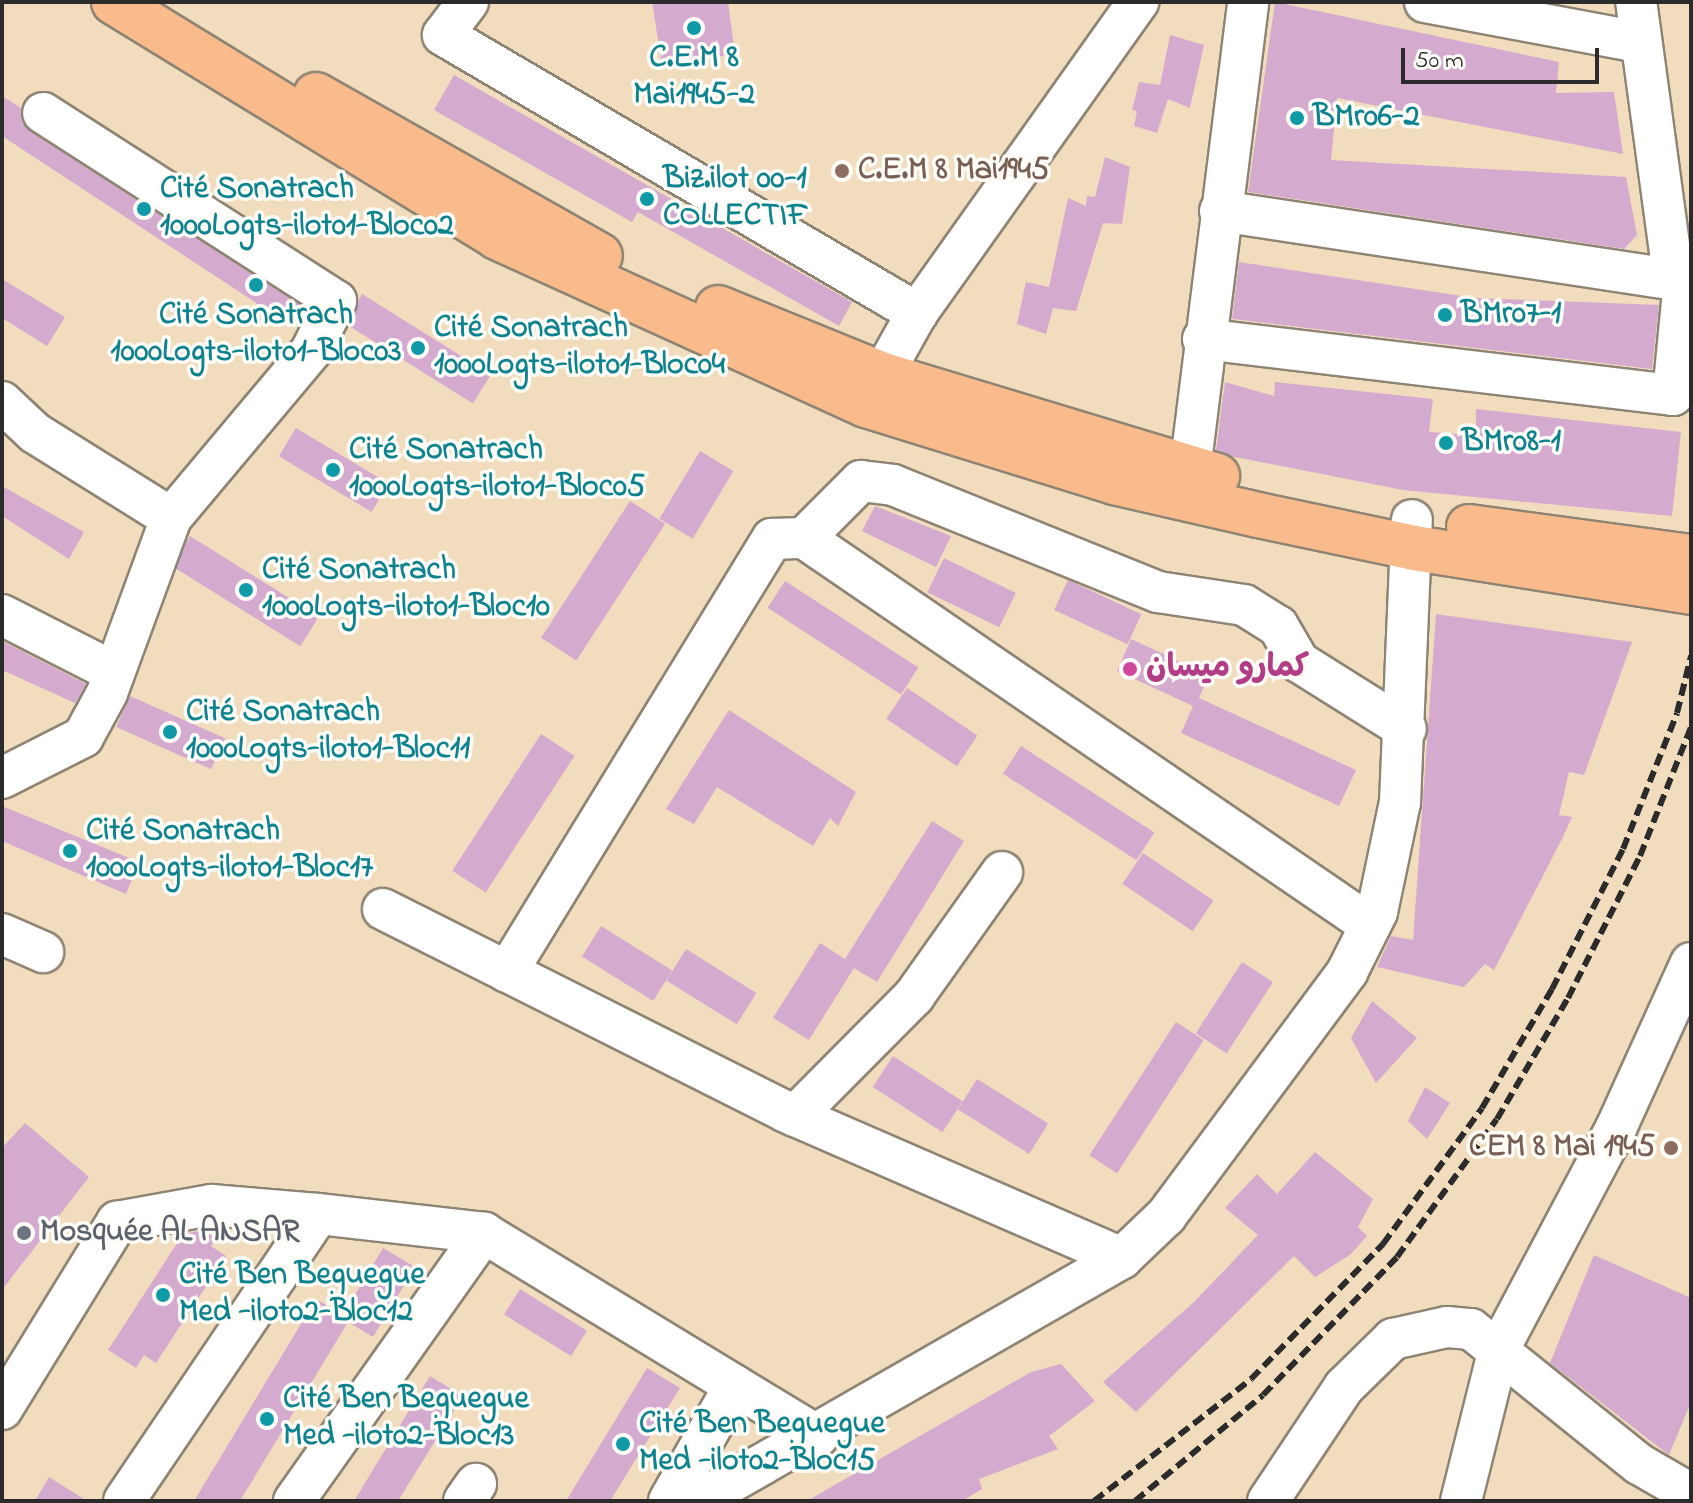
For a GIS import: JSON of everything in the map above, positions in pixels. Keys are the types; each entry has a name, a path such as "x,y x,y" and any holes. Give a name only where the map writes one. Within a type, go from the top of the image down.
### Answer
{"main road":[{"path":"114,2 497,237 875,390 1114,482 1413,534 1673,572"},
{"path":"168,2 290,80 615,264 875,390 1190,470 1413,534"}],"street":[{"path":"468,2 443,35 917,313"},
{"path":"875,390 917,313 1138,2"},
{"path":"1190,470 1203,339 1248,2"},
{"path":"1425,2 1639,42"},
{"path":"1203,339 1673,395 1684,281 1670,252 1639,42 1636,2"},
{"path":"2,778 83,737 114,672 171,518 311,351 336,301 43,113"},
{"path":"1220,211 1684,281"},
{"path":"2,402 35,433 171,518"},
{"path":"804,538 861,481 893,485 1158,592 1244,605 1278,626 1299,662 1406,729"},
{"path":"698,1501 818,1436 1122,1258 1176,1203 1347,972 1370,925 1400,802 1406,729 1413,534"},
{"path":"507,972 772,539 804,538 1370,925"},
{"path":"2,615 114,672"},
{"path":"795,1116 914,996 1002,872"},
{"path":"383,909 795,1116 1122,1258"},
{"path":"2,934 43,952"},
{"path":"1461,1501 1499,1349 1616,1128 1691,963"},
{"path":"2,1409 16,1354 117,1222 211,1205 484,1233 818,1436"},
{"path":"124,1501 318,1214"},
{"path":"294,1501 484,1233"},
{"path":"1268,1501 1344,1387 1393,1339 1447,1327 1471,1329 1499,1349 1553,1399 1639,1464 1691,1494"},
{"path":"669,1501 735,1385"}],"building":[{"name":"C.E.M 8 Mai1945-2","path":"652,2 728,2 735,54 662,65"},
{"name":"BMr06-2","path":"1275,2 1559,62 1556,93 1614,92 1623,154 1337,98 1331,160 1626,177 1637,235 1624,249 1248,192"},
{"path":"1170,35 1204,45 1190,108 1168,99 1157,133 1134,126 1137,111 1132,110 1139,82 1160,85"},
{"name":"Biz.ilot 00-1 COLLECTIF","path":"454,75 852,302 839,326 638,212 632,222 434,110"},
{"path":"2,96 21,108 22,123 31,132 305,308 293,327 2,136"},
{"path":"1105,157 1130,167 1122,224 1103,223 1076,311 1053,308 1046,334 1017,324 1026,282 1049,287 1068,198 1086,206 1087,196 1095,197"},
{"name":"BMr07-1","path":"1239,262 1475,298 1659,305 1652,369 1232,319"},
{"path":"2,279 65,317 47,346 2,318"},
{"name":"Cité Sonatrach 1000Logts-ilot01-Bloc04","path":"362,294 491,375 473,403 344,323"},
{"name":"BMr08-1","path":"1225,382 1274,396 1275,382 1433,399 1429,432 1476,435 1476,409 1681,432 1672,516 1403,490 1230,456 1216,450"},
{"name":"Cité Sonatrach 1000Logts-ilot01-Bloc05","path":"296,428 389,484 372,512 279,456"},
{"path":"700,451 733,471 693,539 659,519"},
{"path":"2,486 84,532 69,559 2,516"},
{"path":"630,501 665,524 576,661 541,638"},
{"path":"875,506 951,536 936,567 862,531"},
{"name":"Cité Sonatrach 1000Logts-ilot01-Bloc10","path":"190,536 319,617 300,646 171,566"},
{"path":"944,558 1016,593 999,627 927,592"},
{"path":"1068,580 1141,614 1127,644 1054,610"},
{"path":"785,581 918,668 901,694 768,608"},
{"path":"1436,614 1632,642 1584,775 1569,772 1559,815 1572,817 1561,841 1494,970 1485,964 1464,987 1377,967 1391,936 1413,940"},
{"path":"1131,639 1209,675 1199,698 1356,770 1339,806 1181,733 1193,706 1117,671"},
{"path":"2,641 86,684 75,703 2,670"},
{"path":"907,688 977,736 957,766 886,719"},
{"name":"Cité Sonatrach 1000Logts-ilot01-Bloc11","path":"130,696 225,738 211,769 116,727"},
{"path":"729,710 856,792 838,826 830,818 813,846 717,787 694,824 666,809"},
{"path":"541,734 575,756 486,892 452,871"},
{"path":"1021,746 1154,833 1136,860 1003,774"},
{"name":"Cité Sonatrach 1000Logts-ilot01-Bloc17","path":"2,806 139,862 126,894 2,841"},
{"path":"932,821 964,841 877,982 854,968 809,1040 773,1018 820,943 845,959"},
{"path":"1143,853 1213,901 1193,931 1122,884"},
{"path":"601,926 672,971 653,1001 582,957"},
{"path":"686,949 756,993 737,1024 666,980"},
{"path":"1242,962 1273,982 1227,1053 1196,1033"},
{"path":"1372,1001 1417,1038 1376,1083 1351,1038"},
{"path":"1176,1022 1204,1040 1117,1173 1089,1155"},
{"path":"893,1056 963,1101 942,1132 873,1087"},
{"path":"977,1079 1048,1124 1029,1154 958,1110"},
{"path":"1425,1087 1450,1103 1427,1139 1408,1121"},
{"name":"Mosquée AL ANSAR","path":"25,1123 89,1177 2,1290 2,1148"},
{"path":"1315,1152 1373,1199 1358,1227 1367,1236 1351,1254 1315,1277 1294,1256 1136,1412 1103,1382 1194,1302 1258,1235 1225,1208 1257,1174 1277,1194"},
{"name":"Cité Ben Beguegue Med -ilot02-Bloc12","path":"208,1229 218,1235 211,1246 226,1256 156,1363 144,1355 136,1368 108,1350 183,1234"},
{"name":"Cité Ben Beguegue Med -ilot02-Bloc13","path":"383,1248 415,1267 373,1337 348,1322 240,1501 194,1501 316,1299 343,1315"},
{"path":"1594,1255 1691,1298 1691,1402 1669,1455 1550,1363"},
{"path":"520,1289 587,1331 571,1356 504,1314"},
{"path":"1061,1364 1095,1401 1049,1436 1058,1449 979,1479 982,1489 962,1501 807,1501 1031,1372"},
{"name":"Cité Ben Beguegue Med -ilot02-Bloc15","path":"647,1368 680,1388 610,1501 566,1501"},
{"path":"430,1376 463,1396 398,1501 354,1501"},
{"path":"49,1477 87,1501 35,1501"}],"railway":[{"path":"1094,1501 1251,1379 1383,1244 1482,1108 1552,989 1623,849 1677,713 1691,656"},
{"path":"1135,1501 1263,1395 1397,1257 1497,1119 1568,998 1640,856 1691,727"}],"place":[{"name":"C.E.M 8 Mai1945-2","path":"694,28"},
{"name":"BMr06-2","path":"1297,118"},
{"name":"C.E.M 8 Mai1945","path":"842,171"},
{"name":"Biz.ilot 00-1 COLLECTIF","path":"647,199"},
{"name":"Cité Sonatrach 1000Logts-ilot01-Bloc02","path":"144,209"},
{"name":"Cité Sonatrach 1000Logts-ilot01-Bloc03","path":"256,285"},
{"name":"BMr07-1","path":"1445,315"},
{"name":"Cité Sonatrach 1000Logts-ilot01-Bloc04","path":"418,348"},
{"name":"BMr08-1","path":"1446,443"},
{"name":"Cité Sonatrach 1000Logts-ilot01-Bloc05","path":"333,470"},
{"name":"Cité Sonatrach 1000Logts-ilot01-Bloc10","path":"246,590"},
{"name":"كمارو ميسان","path":"1130,669"},
{"name":"Cité Sonatrach 1000Logts-ilot01-Bloc11","path":"170,732"},
{"name":"Cité Sonatrach 1000Logts-ilot01-Bloc17","path":"70,851"},
{"name":"CEM 8 Mai 1945","path":"1671,1148"},
{"name":"Mosquée AL ANSAR","path":"24,1233"},
{"name":"Cité Ben Beguegue Med -ilot02-Bloc12","path":"163,1295"},
{"name":"Cité Ben Beguegue Med -ilot02-Bloc13","path":"267,1419"},
{"name":"Cité Ben Beguegue Med -ilot02-Bloc15","path":"623,1444"}]}
